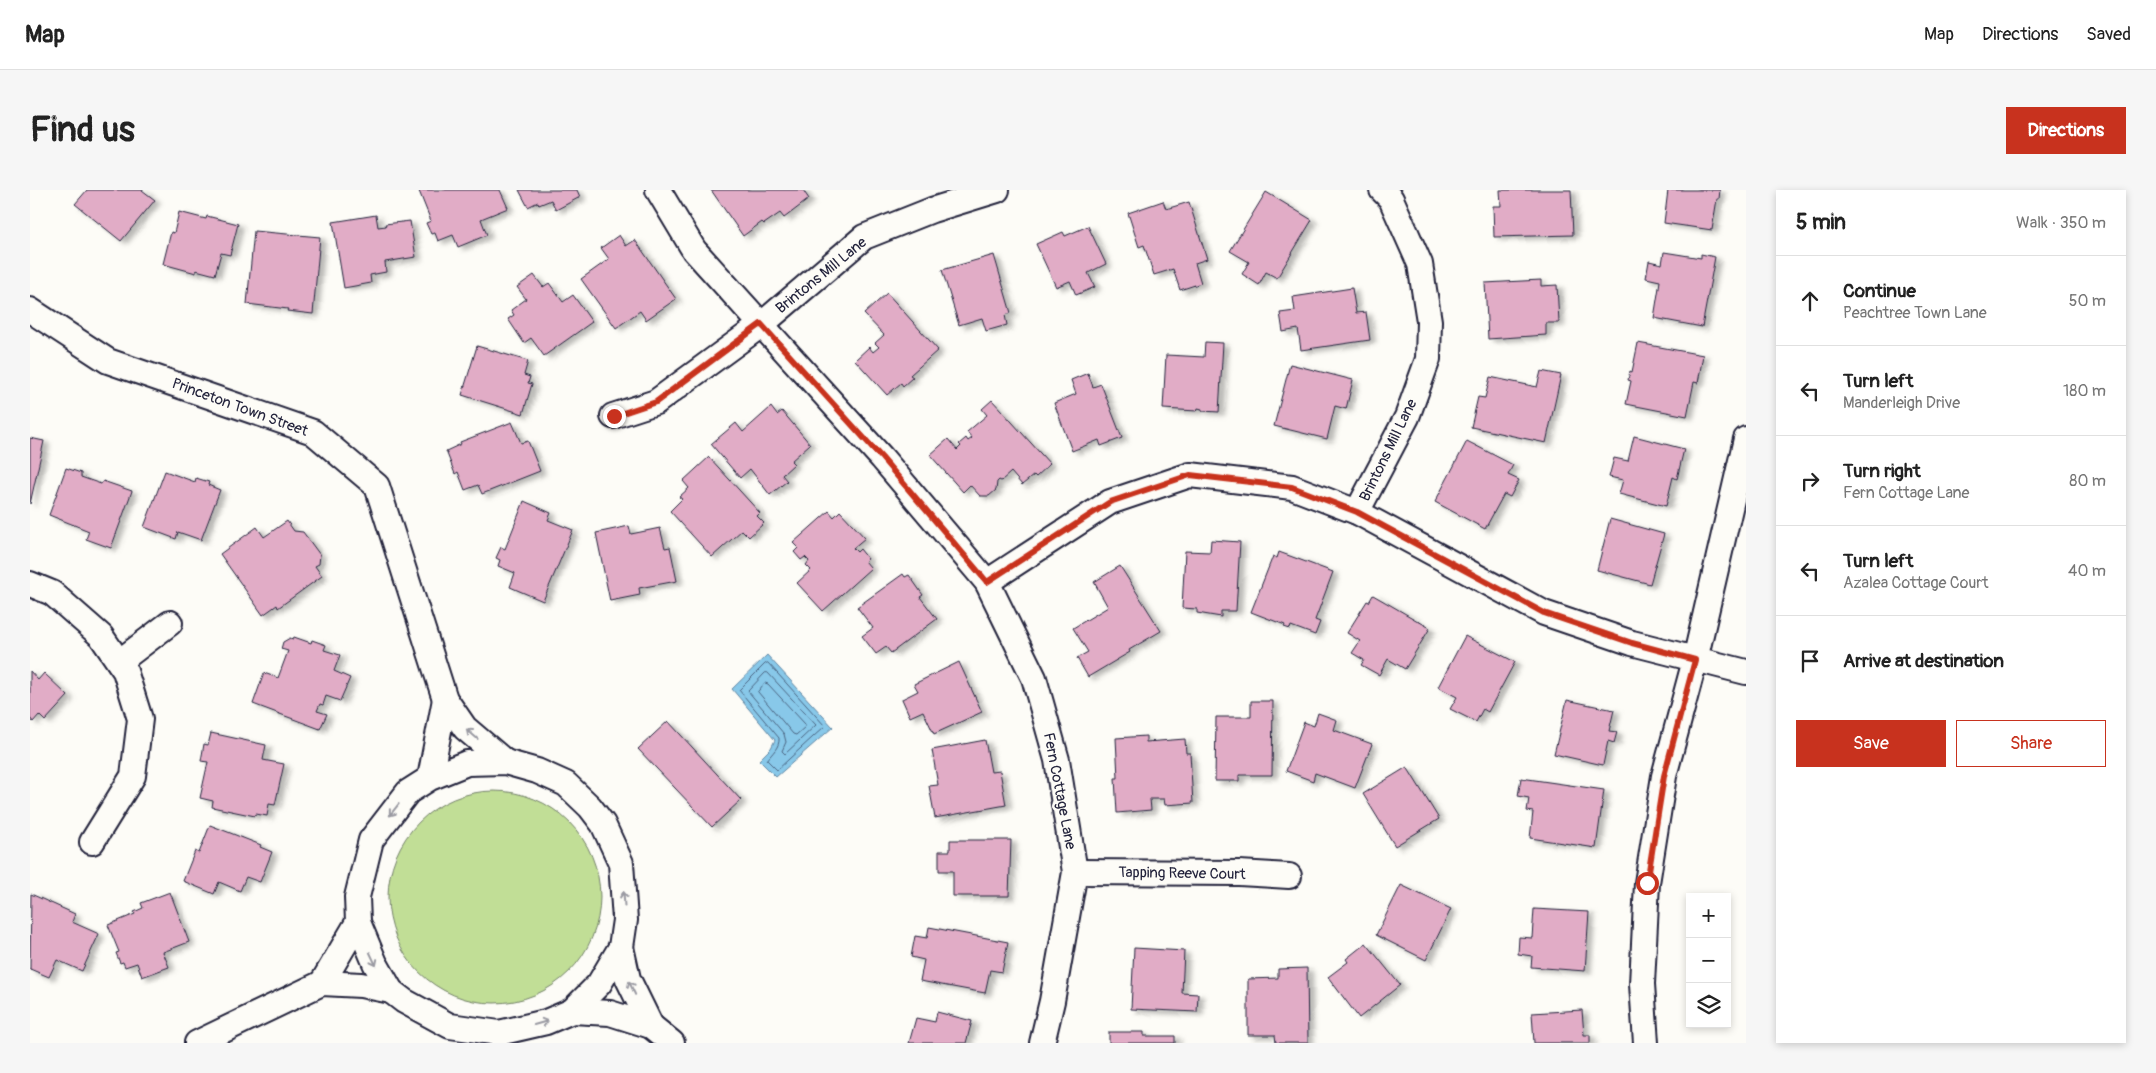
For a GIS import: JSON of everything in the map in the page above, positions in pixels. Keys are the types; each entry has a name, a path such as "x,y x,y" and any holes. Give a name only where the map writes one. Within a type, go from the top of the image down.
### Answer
{"street":[{"name":"Fern Cottage Lane","path":"658,190 694,250 882,458 987,582 1034,678 1057,760 1074,872 1052,1001 1042,1043"},
{"name":"Brintons Mill Lane","path":"614,416 656,402 761,324 864,237 932,210 996,190"},
{"name":"Brintons Mill Lane","path":"1357,512 1407,417 1428,359 1429,320 1420,264 1392,199 1382,190"},
{"name":"Princeton Town Street","path":"30,310 108,361 313,432 378,486 445,699 465,728 505,762"},
{"path":"1646,1043 1642,984 1647,883 1664,776 1695,660 1746,439"},
{"path":"987,582 1110,502 1190,475 1292,487 1357,512 1544,613 1632,643 1746,672"},
{"path":"30,584 52,593 101,636 125,671 140,720 133,776 92,842"},
{"path":"119,662 170,623"},
{"name":"Princeton Town Street","path":"430,778 445,699"},
{"name":"Princeton Town Street","path":"505,762 538,771 566,784 590,807 603,824 621,863 625,920 621,947 600,984 572,1011 546,1022 499,1033 450,1026 404,1001 391,991 374,963 358,922 357,897 371,840 408,792 430,778 467,763 505,762"},
{"name":"Tapping Reeve Court","path":"1074,872 1239,873 1289,876"},
{"path":"322,983 358,922"},
{"path":"621,947 628,979 651,1026"},
{"path":"197,1043 322,983 361,985 391,991"},
{"path":"572,1011 610,1013 651,1026 672,1043"}],"green space":[{"path":"484,791 504,791 525,795 544,803 562,815 576,829 588,847 596,866 600,897 596,928 588,947 576,965 562,979 544,991 525,999 504,1003 484,1003 463,999 444,991 426,979 412,965 400,947 392,928 388,907 388,887 392,866 400,847 412,829 426,815 444,803 463,795"}],"water":[{"path":"767,655 833,727 776,777 759,760 771,748 775,740 732,689"}],"building":[{"path":"87,190 142,190 155,200 121,241 75,204"},
{"path":"500,190 508,208 481,219 487,235 458,247 453,235 438,241 435,233 431,234 426,223 431,221 419,191"},
{"path":"519,190 577,190 580,197 556,210 551,200 539,205 538,202 528,207"},
{"path":"711,190 803,190 809,199 784,218 780,213 764,224 762,222 743,236"},
{"path":"1500,190 1571,190 1573,235 1494,237 1493,206 1501,206"},
{"path":"1668,190 1720,190 1712,230 1664,223"},
{"path":"1266,192 1312,220 1277,278 1266,272 1259,285 1242,274 1249,262 1230,251"},
{"path":"1163,201 1166,209 1189,202 1207,259 1195,263 1201,283 1180,290 1173,269 1154,275 1144,245 1139,247 1128,213"},
{"path":"179,212 206,219 207,216 238,224 230,255 221,253 215,275 196,270 196,273 163,264 171,232 174,233"},
{"path":"376,215 378,227 386,226 385,224 410,221 416,257 385,262 386,272 370,275 371,283 344,288 333,222"},
{"path":"1088,226 1106,264 1088,273 1095,287 1076,295 1070,281 1056,287 1036,244 1063,232 1065,236"},
{"path":"254,231 320,237 313,314 247,304"},
{"path":"619,235 626,246 635,240 676,299 646,320 640,311 616,328 581,279 609,259 601,248"},
{"path":"1664,252 1701,258 1701,254 1715,257 1702,327 1654,318 1660,281 1646,278 1649,261 1662,264"},
{"path":"994,255 1011,313 1005,315 1007,325 986,331 982,318 959,325 942,270"},
{"path":"534,275 543,287 549,283 563,302 573,295 592,322 544,356 531,338 524,343 508,319 514,315 511,310 526,299 517,287"},
{"path":"1541,280 1541,286 1557,285 1559,323 1546,323 1546,335 1488,339 1485,283"},
{"path":"1352,288 1356,313 1366,312 1370,340 1301,350 1298,329 1283,332 1280,313 1295,311 1293,297"},
{"path":"887,293 938,350 910,375 913,377 903,386 901,383 887,395 855,360 869,347 873,352 879,347 875,343 884,335 864,314"},
{"path":"1205,342 1223,343 1219,412 1202,411 1202,409 1198,408 1197,411 1163,409 1166,355 1204,357"},
{"path":"1638,343 1703,355 1698,383 1694,382 1687,416 1626,404 1631,381 1628,380 1630,371 1632,372"},
{"path":"477,346 528,361 524,375 530,377 528,383 532,384 523,414 462,395"},
{"path":"1290,364 1353,380 1346,409 1335,406 1327,439 1274,426"},
{"path":"1541,371 1561,375 1546,443 1471,427 1478,397 1485,398 1490,377 1537,387"},
{"path":"1088,373 1093,387 1101,384 1122,438 1101,446 1099,440 1072,451 1054,403 1076,394 1071,380"},
{"path":"992,400 1050,464 1036,477 1034,475 1022,485 1011,472 1001,481 997,482 996,490 989,496 980,496 970,485 963,492 930,455 948,439 957,450 961,446 959,444 966,438 968,441 972,438 967,432 987,415 982,409"},
{"path":"771,407 777,415 782,411 810,444 791,461 794,464 782,475 787,481 770,495 750,469 740,478 711,444 736,423 743,432"},
{"path":"512,422 521,443 528,441 540,471 482,494 478,485 465,490 458,472 455,474 446,451 461,444 460,442"},
{"path":"1634,436 1684,449 1677,479 1673,477 1666,506 1619,494 1623,480 1609,477 1614,458 1628,461"},
{"path":"30,438 44,441 30,504"},
{"path":"1467,441 1513,465 1508,475 1519,480 1510,497 1504,494 1485,529 1435,502"},
{"path":"709,457 760,513 757,516 764,523 749,537 742,530 712,557 670,511 682,499 679,497 689,488 683,481"},
{"path":"66,468 81,473 81,477 101,484 103,481 132,491 111,548 86,539 89,531 49,515"},
{"path":"165,471 195,482 196,478 209,482 208,485 220,490 201,540 178,532 176,539 144,527"},
{"path":"524,501 551,513 548,520 573,530 543,601 510,587 515,573 498,566 500,560 496,558 501,547 505,549"},
{"path":"829,511 834,517 840,511 865,538 853,548 857,552 860,549 868,559 865,561 871,568 823,611 797,583 811,570 806,565 809,561 805,557 801,560 794,552 798,548 793,543"},
{"path":"1610,519 1664,534 1650,584 1597,570"},
{"path":"287,521 294,531 303,532 320,555 319,564 315,566 322,576 278,608 277,605 263,615 220,554 257,527 264,537"},
{"path":"629,526 631,534 660,528 665,548 670,547 677,581 639,588 640,595 610,601 596,533"},
{"path":"1211,540 1240,542 1236,611 1221,611 1221,617 1197,613 1197,609 1182,608 1185,551 1210,552"},
{"path":"1279,552 1333,572 1315,620 1320,622 1315,635 1291,626 1290,629 1284,627 1285,625 1251,612 1273,556 1277,558"},
{"path":"1120,566 1161,631 1088,677 1077,658 1088,652 1073,628 1108,607 1094,582"},
{"path":"903,574 905,577 909,575 923,595 920,597 937,619 891,653 886,647 876,654 862,636 873,628 857,607"},
{"path":"1373,595 1430,628 1405,669 1388,659 1379,675 1361,665 1364,660 1352,653 1360,641 1347,633 1367,601 1369,602"},
{"path":"1465,636 1515,662 1488,712 1483,709 1476,722 1450,709 1457,697 1438,687"},
{"path":"294,637 311,643 312,640 326,645 324,650 340,655 334,671 350,678 340,701 326,696 323,705 320,704 317,711 327,714 320,729 253,704 264,673 278,678 288,651 281,649 283,642"},
{"path":"959,662 982,712 934,734 923,711 910,717 902,699 918,691 914,684"},
{"path":"30,671 38,680 44,673 68,696 45,721 39,715 33,722 30,718"},
{"path":"1567,700 1614,710 1609,731 1617,732 1614,743 1608,741 1603,765 1554,754"},
{"path":"1251,701 1273,701 1272,775 1239,775 1239,781 1215,781 1216,717 1251,717"},
{"path":"1318,713 1337,720 1334,730 1372,744 1355,788 1315,773 1313,781 1286,771 1304,722 1314,726"},
{"path":"668,721 741,800 712,827 638,749"},
{"path":"211,733 266,745 263,760 284,764 275,805 269,804 267,816 256,814 255,816 212,807 213,801 200,798 208,762 201,761 204,744 208,745"},
{"path":"1146,736 1146,742 1185,739 1186,753 1190,753 1193,803 1165,805 1164,799 1150,799 1151,810 1117,813 1115,778 1118,778 1116,738"},
{"path":"985,740 991,772 1000,771 1006,805 935,818 929,786 938,785 932,750"},
{"path":"1407,767 1439,819 1395,846 1363,794"},
{"path":"1521,778 1604,790 1596,848 1530,838 1533,812 1527,811 1529,798 1518,796"},
{"path":"210,825 261,845 260,847 272,852 260,882 246,877 240,891 219,882 214,894 183,881 195,851 199,853"},
{"path":"950,840 1011,840 1009,896 953,896 953,871 939,871 939,851 950,851"},
{"path":"1401,885 1451,909 1426,960 1376,935"},
{"path":"170,892 189,942 163,952 169,967 142,977 137,963 125,967 123,962 120,963 116,953 119,952 108,925 135,914 134,912 143,908 141,903"},
{"path":"31,894 75,914 72,922 99,934 82,971 57,960 49,977 30,969"},
{"path":"1534,909 1589,912 1585,971 1531,967 1532,956 1518,954 1519,937 1532,938"},
{"path":"929,927 1008,942 1002,972 990,970 985,993 920,981 924,960 911,957 915,936 927,938"},
{"path":"1366,943 1400,985 1359,1018 1328,977 1348,962 1346,959"},
{"path":"1134,948 1184,951 1182,993 1198,994 1197,1012 1131,1009"},
{"path":"1307,968 1308,1043 1276,1043 1275,1035 1248,1035 1248,979 1278,978 1278,969"},
{"path":"1582,1010 1584,1035 1590,1035 1590,1043 1534,1043 1532,1013"},
{"path":"937,1012 972,1021 966,1043 909,1043 916,1018 935,1022"},
{"path":"1109,1032 1144,1032 1144,1036 1175,1036 1175,1043 1109,1043"}],"route":[{"path":"614,416 656,402 761,324 882,458 987,582 1110,502 1190,475 1292,487 1357,512 1544,613 1632,643 1695,660 1664,776 1647,883"}]}
